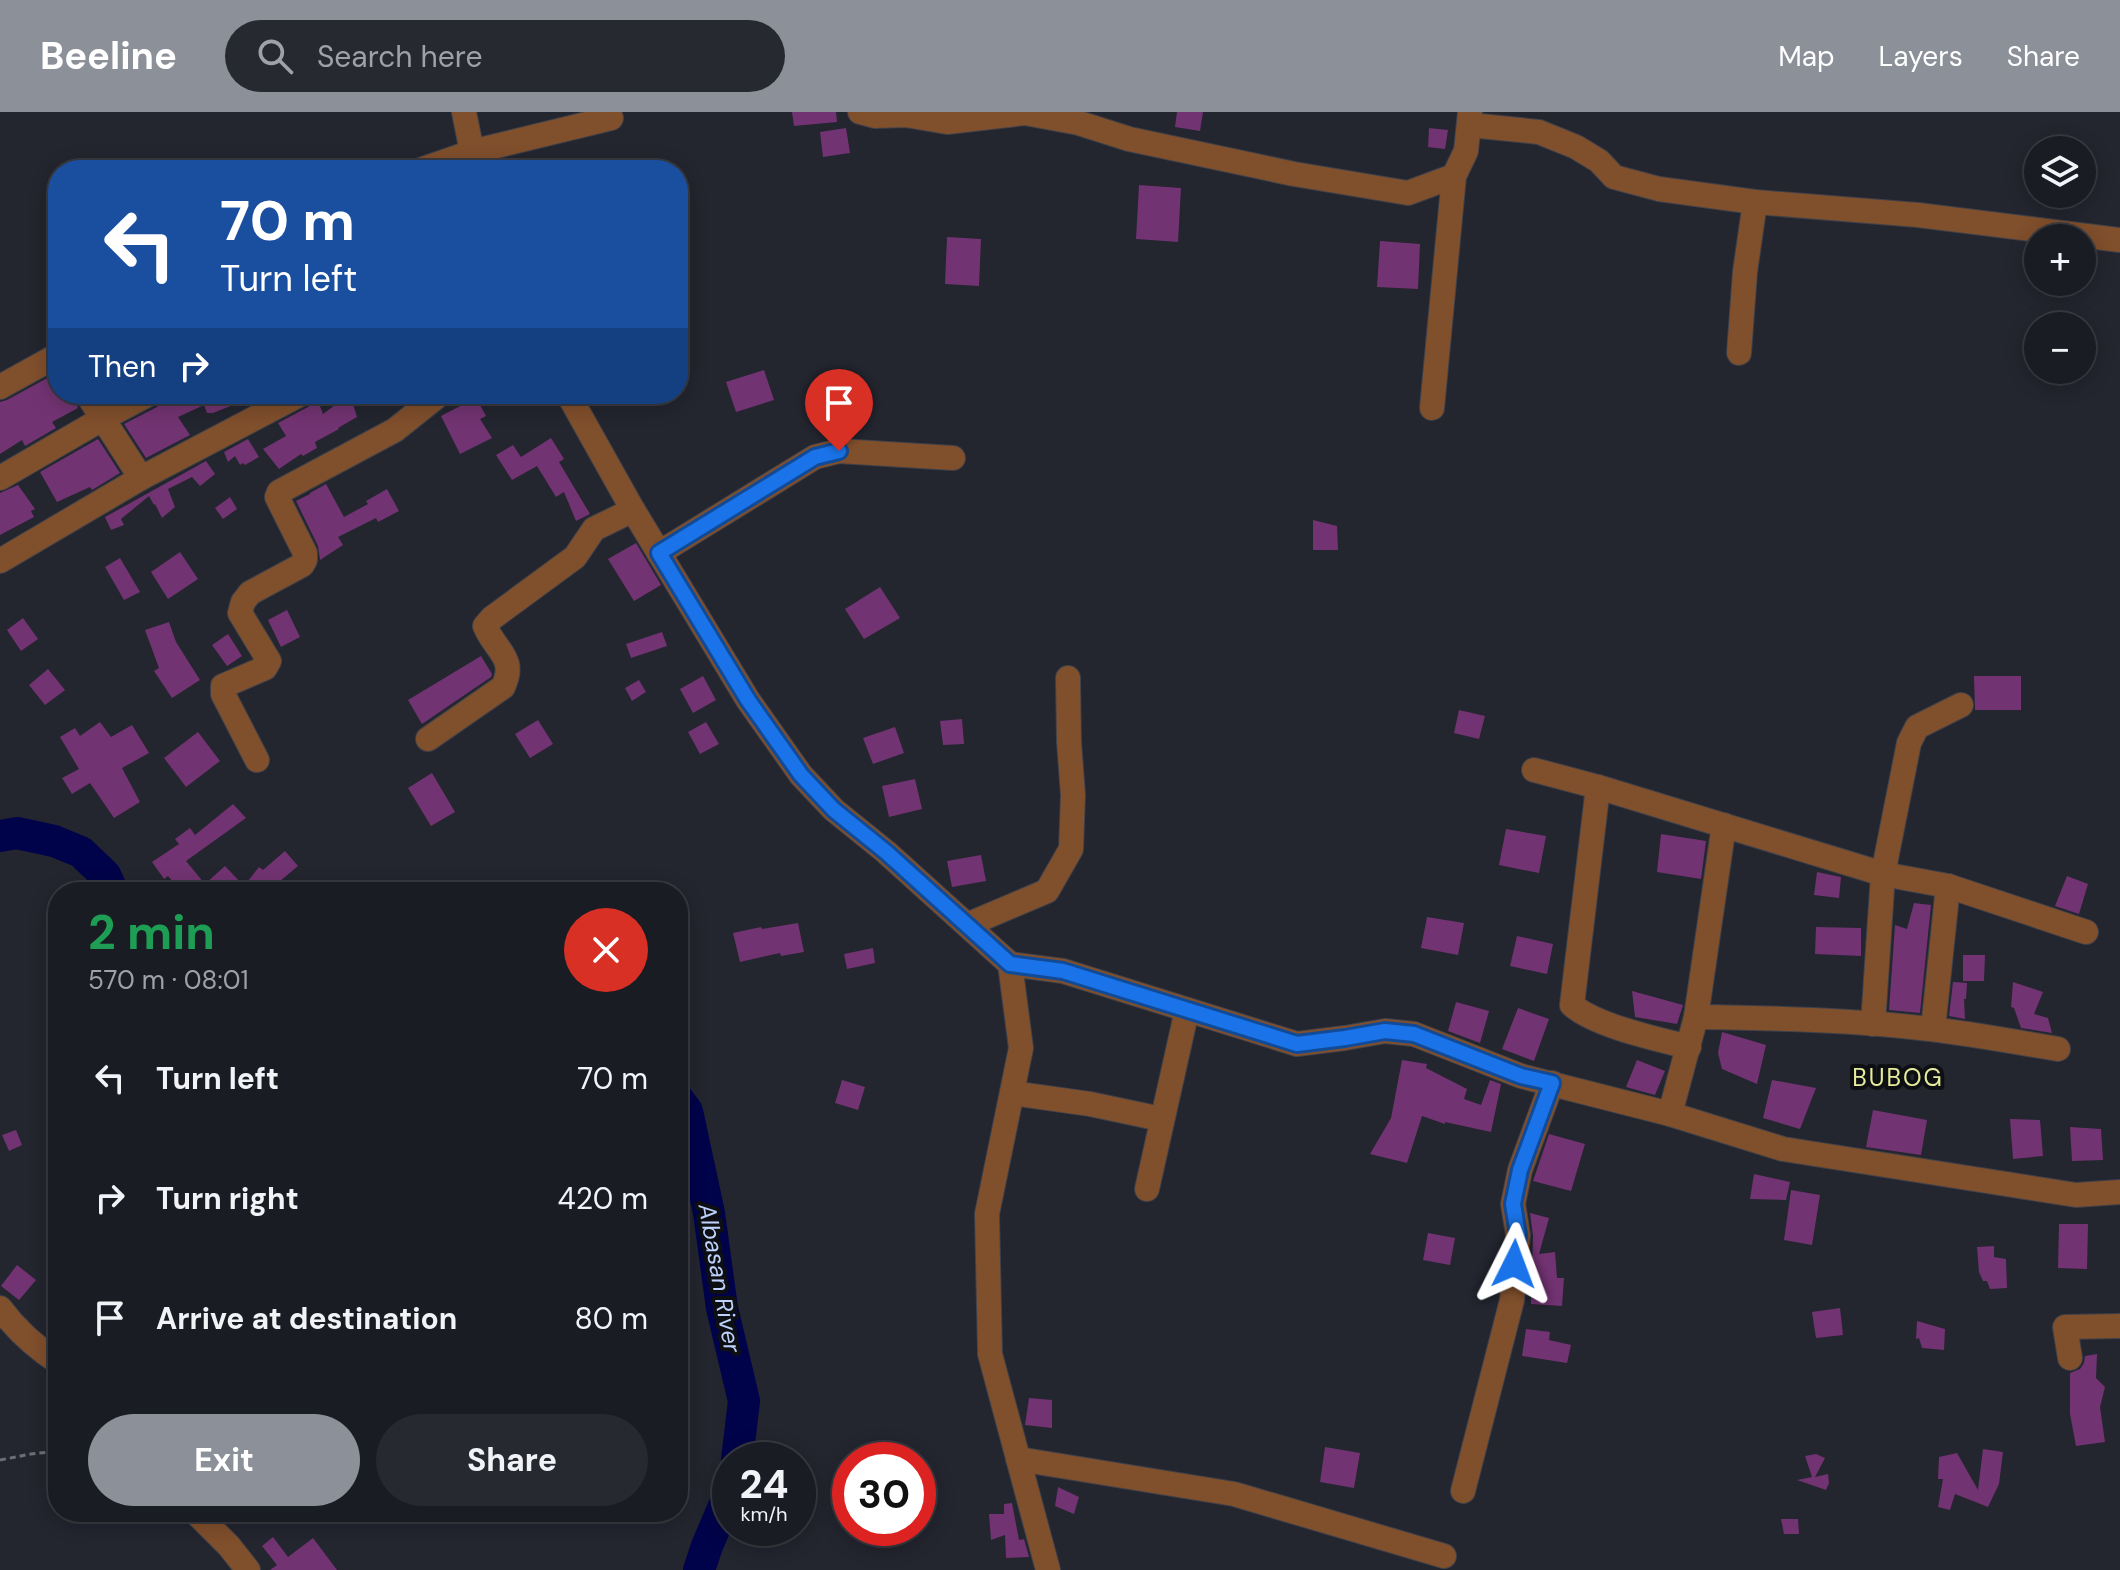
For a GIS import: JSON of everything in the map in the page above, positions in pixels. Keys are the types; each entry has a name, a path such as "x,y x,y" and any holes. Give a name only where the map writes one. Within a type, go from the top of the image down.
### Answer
{"street":[{"path":"464,112 476,160"},
{"path":"860,112 947,122 1025,113 1294,174 1408,193 1454,176"},
{"path":"479,160 611,118"},
{"path":"1432,408 1454,176 1466,151 1470,119 1539,132 1576,147 1599,161 1614,177 1659,189 1755,202 1918,215 2120,240"},
{"path":"1739,353 1745,272 1755,202"},
{"path":"0,387 48,361"},
{"path":"93,404 141,478"},
{"path":"0,478 130,404"},
{"path":"0,561 141,478 282,404"},
{"path":"257,760 223,694 223,686 265,668 269,661 240,613 243,602 250,593 302,565 305,560 305,553 277,497 279,492 395,430 428,404"},
{"path":"573,404 748,700 801,775 834,810 886,852 1010,964 1063,971 1297,1044 1385,1031 1414,1034 1521,1076 1670,1114 1783,1149 2076,1195 2120,1192"},
{"path":"659,553 815,457 839,451 953,458"},
{"path":"428,739 503,687 509,675 509,664 485,626 492,618 575,557 594,529 633,510"},
{"path":"967,925 1047,891 1071,849 1073,795 1068,678"},
{"path":"1873,1024 1883,874 1909,743 1917,727 1961,705"},
{"path":"1534,770 1883,874 1948,886 2086,932"},
{"path":"1598,787 1572,1005 1588,1016 1641,1035 1689,1047"},
{"path":"1670,1114 1696,1017 1724,825"},
{"path":"1933,1029 1948,886"},
{"path":"1010,964 1021,1048 987,1214 990,1354 1048,1570"},
{"path":"1147,1189 1187,1010"},
{"path":"1696,1017 1795,1019 1933,1029 2058,1049"},
{"path":"1463,1491 1512,1300 1518,1235 1513,1204 1520,1170 1552,1083"},
{"path":"1012,1093 1090,1104 1161,1119"},
{"path":"0,1308 15,1328 48,1355"},
{"path":"2070,1358 2065,1327 2120,1326"},
{"path":"1018,1459 1234,1494 1444,1556"},
{"path":"205,1522 248,1570"}],"path":[{"path":"0,1460 48,1452"}],"building":[{"path":"792,112 836,112 837,122 794,126"},
{"path":"1177,112 1203,112 1200,131 1175,127"},
{"path":"846,128 850,153 823,157 820,132"},
{"path":"1429,128 1448,130 1445,149 1428,147"},
{"path":"1139,185 1181,188 1178,242 1136,239"},
{"path":"947,237 981,239 979,286 945,284"},
{"path":"1380,241 1420,244 1418,289 1377,287"},
{"path":"764,370 774,400 736,412 726,382"},
{"path":"48,378 48,404 76,404 78,408 52,422 56,428 25,446 22,440 0,454 0,402"},
{"path":"160,404 236,404 213,413 207,413 204,405 178,417 190,435 146,458 124,424"},
{"path":"312,404 319,404 323,414 336,404 353,404 357,417 315,442 317,448 303,456 301,454 279,469 263,449 286,436 278,423"},
{"path":"464,404 479,404 486,416 480,419 492,438 460,454 441,416"},
{"path":"551,438 564,459 559,462 590,514 576,521 564,492 556,497 537,466 512,480 496,455 513,445 521,457"},
{"path":"98,439 120,473 92,490 90,487 57,502 40,472"},
{"path":"248,439 259,457 245,465 240,465 235,456 228,462 224,452"},
{"path":"206,461 215,474 200,486 192,477 168,489 175,507 162,518 149,496 121,519 124,525 111,530 105,517"},
{"path":"326,484 344,517 387,489 399,511 378,522 376,518 338,537 343,545 320,560 318,546 296,501"},
{"path":"18,485 35,509 31,511 34,517 0,535 0,493"},
{"path":"230,497 237,509 223,519 215,508"},
{"path":"1313,520 1337,526 1338,550 1313,550"},
{"path":"636,543 661,585 634,601 608,559"},
{"path":"180,552 198,579 168,599 151,572"},
{"path":"120,558 140,592 124,600 105,567"},
{"path":"880,587 900,618 864,639 845,609"},
{"path":"287,610 300,637 281,647 268,620"},
{"path":"23,618 38,639 21,651 7,630"},
{"path":"169,622 176,642 200,680 172,698 154,671 159,668 145,630"},
{"path":"662,632 667,646 631,658 626,644"},
{"path":"228,634 242,656 227,666 212,645"},
{"path":"481,656 491,677 422,724 408,700"},
{"path":"48,669 65,690 45,705 29,685"},
{"path":"703,676 716,700 693,713 680,689"},
{"path":"1974,676 2021,676 2021,710 1975,710"},
{"path":"639,680 646,692 632,701 625,688"},
{"path":"1459,710 1485,716 1479,739 1454,733"},
{"path":"962,719 964,744 943,745 940,721"},
{"path":"538,720 553,744 530,758 515,734"},
{"path":"100,722 111,737 132,725 149,753 122,768 140,802 114,818 90,783 72,794 62,778 79,769 60,737 75,728 80,736"},
{"path":"706,722 719,744 700,754 688,732"},
{"path":"895,727 904,753 873,764 863,738"},
{"path":"198,732 220,761 186,787 164,758"},
{"path":"432,773 455,812 431,826 408,788"},
{"path":"915,779 922,809 889,817 882,786"},
{"path":"233,804 246,818 186,861 203,882 173,882 168,876 164,879 152,862 179,844 175,839 190,828 195,835"},
{"path":"1506,829 1546,836 1539,873 1499,865"},
{"path":"1661,834 1706,841 1701,879 1657,872"},
{"path":"285,851 298,866 279,882 247,882 259,867 263,870"},
{"path":"981,855 986,881 952,887 947,861"},
{"path":"225,866 240,882 207,882"},
{"path":"1817,872 1841,877 1839,898 1814,895"},
{"path":"2067,876 2088,884 2079,914 2055,906"},
{"path":"1914,903 1931,905 1920,1013 1889,1010 1895,925 1907,929"},
{"path":"1427,917 1464,923 1458,955 1421,948"},
{"path":"798,923 804,952 781,956 780,953 740,962 733,933"},
{"path":"1816,927 1861,928 1861,956 1815,954"},
{"path":"1517,936 1553,944 1547,974 1510,966"},
{"path":"873,948 875,963 847,969 844,954"},
{"path":"1963,955 1985,955 1984,981 1963,981"},
{"path":"1953,982 1967,983 1965,1019 1949,1016"},
{"path":"2013,982 2043,992 2034,1014 2048,1018 2052,1033 2021,1028 2011,1007"},
{"path":"1632,991 1683,1005 1677,1024 1635,1017"},
{"path":"1456,1002 1489,1011 1480,1043 1448,1031"},
{"path":"1518,1008 1549,1019 1534,1061 1502,1049"},
{"path":"1722,1032 1766,1045 1757,1084 1722,1069 1718,1053"},
{"path":"1402,1060 1427,1064 1426,1068 1467,1089 1464,1099 1481,1105 1490,1080 1501,1084 1491,1132 1445,1124 1422,1116 1407,1163 1370,1154 1391,1118"},
{"path":"1637,1060 1665,1071 1655,1095 1626,1087"},
{"path":"842,1080 865,1087 858,1110 835,1103"},
{"path":"1772,1080 1816,1088 1800,1129 1763,1118"},
{"path":"1873,1110 1927,1120 1921,1155 1866,1147"},
{"path":"2010,1119 2040,1120 2043,1156 2013,1159"},
{"path":"2070,1127 2101,1129 2103,1160 2072,1161"},
{"path":"16,1130 22,1145 9,1151 2,1135"},
{"path":"1549,1134 1585,1144 1571,1191 1533,1181"},
{"path":"1754,1174 1790,1182 1786,1200 1750,1199"},
{"path":"1791,1190 1820,1195 1812,1245 1784,1240"},
{"path":"1530,1213 1549,1218 1539,1254 1555,1252 1557,1278 1564,1278 1562,1306 1531,1304 1533,1236"},
{"path":"2059,1224 2088,1224 2087,1269 2058,1268"},
{"path":"1428,1233 1455,1238 1450,1265 1423,1260"},
{"path":"1994,1246 1994,1257 2006,1259 2007,1288 1990,1289 1979,1272 1977,1247"},
{"path":"17,1265 36,1280 19,1300 1,1286"},
{"path":"1840,1308 1843,1335 1816,1338 1812,1312"},
{"path":"1917,1321 1945,1329 1944,1350 1922,1348 1919,1338 1916,1339"},
{"path":"1526,1329 1550,1332 1549,1340 1571,1345 1567,1363 1522,1356"},
{"path":"2097,1354 2096,1378 2105,1387 2100,1407 2105,1442 2076,1446 2070,1414 2070,1373 2080,1369 2085,1356"},
{"path":"1029,1398 1052,1400 1052,1428 1025,1425"},
{"path":"1325,1447 1360,1453 1354,1488 1320,1482"},
{"path":"1983,1449 2003,1452 1999,1484 1988,1507 1955,1494 1950,1510 1938,1507 1943,1479 1938,1479 1939,1457 1957,1453 1978,1490"},
{"path":"1816,1454 1825,1458 1815,1477 1828,1474 1826,1490 1797,1480 1812,1477 1805,1456"},
{"path":"1058,1487 1079,1497 1074,1514 1055,1506"},
{"path":"1012,1503 1019,1540 1024,1539 1029,1557 1006,1558 1005,1535 991,1540 989,1514 1004,1514 1004,1504"},
{"path":"1781,1519 1798,1519 1799,1534 1784,1534"},
{"path":"273,1537 288,1557 313,1538 337,1570 270,1570 277,1565 262,1546"}],"waterway":[{"name":"Albasan River","path":"0,836 17,833 54,841 81,852 108,882"},
{"name":"Albasan River","path":"688,1116 709,1213 722,1308 744,1401 739,1442"},
{"name":"Albasan River","path":"699,1570 712,1534"}],"district":[{"name":"BUBOG","path":"1898,1077"}],"route":[{"path":"839,451 815,457 659,553 748,700 801,775 834,810 886,852 1010,964 1063,971 1297,1044 1385,1031 1414,1034 1521,1076 1552,1083 1520,1170 1513,1204 1518,1235 1514,1264"}]}
